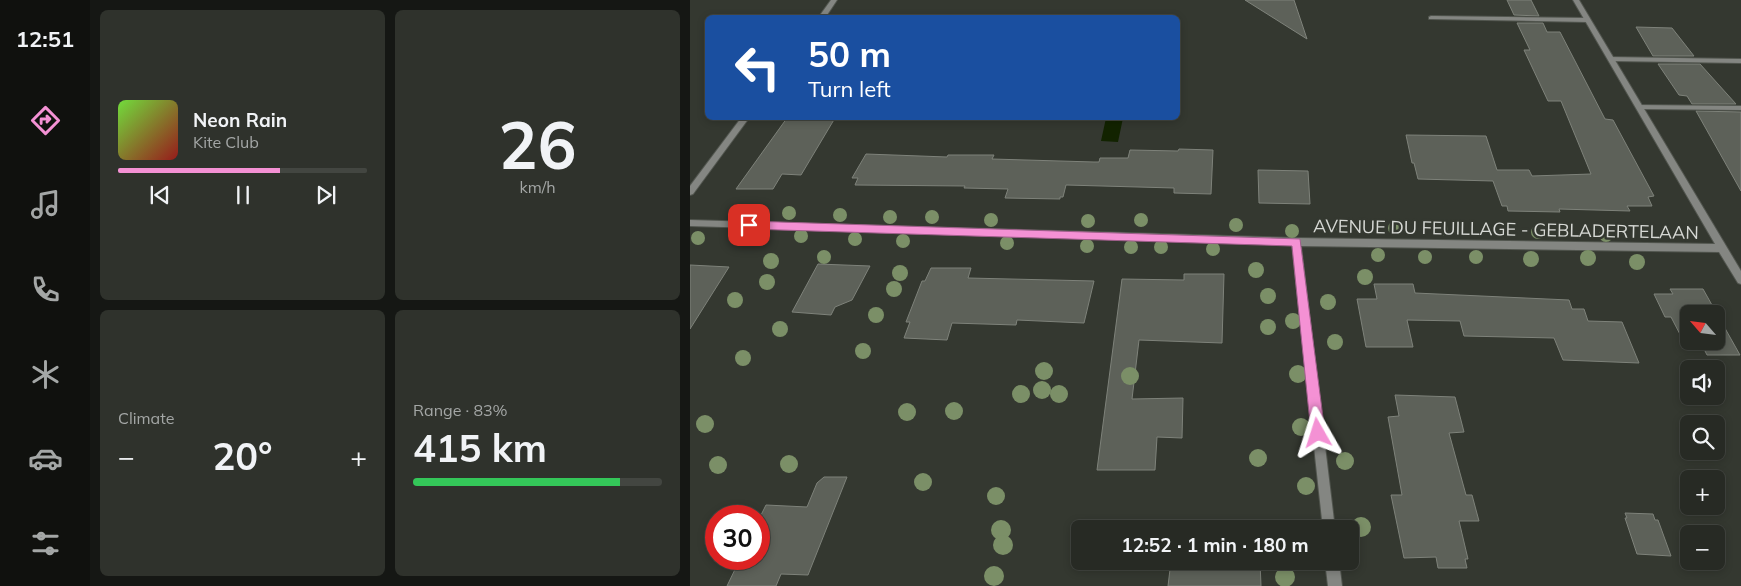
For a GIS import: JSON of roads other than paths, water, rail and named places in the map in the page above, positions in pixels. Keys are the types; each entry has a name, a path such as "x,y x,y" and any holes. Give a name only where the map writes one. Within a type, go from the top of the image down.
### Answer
{"street":[{"path":"823,15 834,0"},
{"path":"1576,0 1612,58 1741,280"},
{"path":"1431,18 1588,20"},
{"path":"1612,58 1741,61"},
{"path":"1640,106 1741,108"},
{"path":"690,192 744,120"},
{"name":"AVENUE DU FEUILLAGE - GEBLADERTELAAN","path":"690,223 1296,242 1722,248"},
{"path":"1296,242 1328,520"},
{"path":"1333,570 1335,586"}]}
